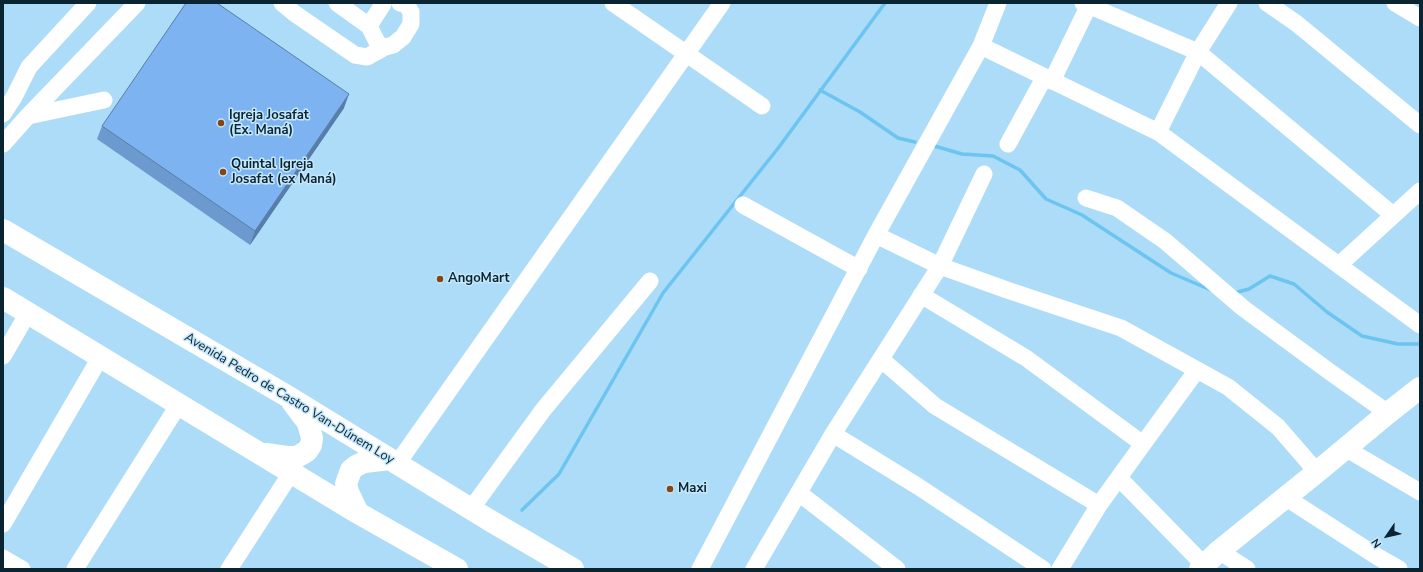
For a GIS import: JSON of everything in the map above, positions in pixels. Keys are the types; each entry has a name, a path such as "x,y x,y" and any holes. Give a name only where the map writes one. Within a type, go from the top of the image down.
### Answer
{"highway":[{"name":"Avenida Pedro de Castro Van-Dúnem Loy","path":"3,230 287,396 529,544 573,569"},
{"path":"3,298 358,513 431,562 457,569"},
{"path":"1207,562 1388,413 1417,395"},
{"path":"259,453 297,457 307,451 310,445 312,438 308,423 287,396"},
{"path":"358,513 348,492 346,484 351,470 364,462 394,461"}],"street":[{"path":"3,114 14,97 28,67 88,3"},
{"path":"3,144 137,3"},
{"path":"282,3 355,55 368,57 393,45 403,37 411,24 411,12 406,4 400,3"},
{"path":"336,3 369,26 378,44 385,48"},
{"path":"369,26 384,3"},
{"path":"613,3 762,106"},
{"path":"394,461 722,3"},
{"path":"700,569 876,235 981,46 998,3"},
{"path":"1158,132 1198,52 1228,3"},
{"path":"1267,3 1296,23 1420,125"},
{"path":"1395,3 1420,18"},
{"path":"1008,144 1048,79 1086,4 1198,52 1393,215"},
{"path":"981,46 1158,132 1420,325"},
{"path":"28,116 104,100"},
{"path":"754,569 833,434 882,360 940,266 984,174"},
{"path":"1086,198 1117,208 1165,241 1243,308 1388,413"},
{"path":"1339,264 1393,215 1417,199"},
{"path":"743,205 859,269"},
{"path":"876,235 940,266 1121,328 1228,387 1278,426 1317,472"},
{"path":"480,514 543,410 650,281"},
{"path":"921,295 1026,358 1143,444"},
{"path":"3,356 28,313"},
{"path":"3,524 101,356"},
{"path":"882,360 935,406 1099,505"},
{"path":"1060,569 1099,505 1197,370"},
{"path":"75,569 179,404"},
{"path":"833,434 919,487 1043,569"},
{"path":"1345,448 1420,492"},
{"path":"229,569 291,473"},
{"path":"1119,478 1207,562 1247,569"},
{"path":"799,493 897,569"},
{"path":"1285,497 1399,569"},
{"path":"3,558 22,569"}],"building":[{"name":"Igreja Josafat (Ex. Maná)","path":"186,3 217,3 349,94 255,231 102,126"}],"waterway":[{"path":"522,510 559,474 663,293 779,147 885,3"},
{"path":"820,90 860,112 898,138 915,142"},
{"path":"931,145 962,154 993,156 1020,170 1046,199 1082,215 1171,273 1211,290"},
{"path":"1234,293 1249,289 1270,276 1294,284 1327,312 1362,336 1398,344 1420,344"}],"place":[{"name":"Igreja Josafat (Ex. Maná)","path":"221,123"},
{"name":"Quintal Igreja Josafat (ex Maná)","path":"223,172"},
{"name":"AngoMart","path":"440,279"},
{"name":"Maxi","path":"670,489"}]}
